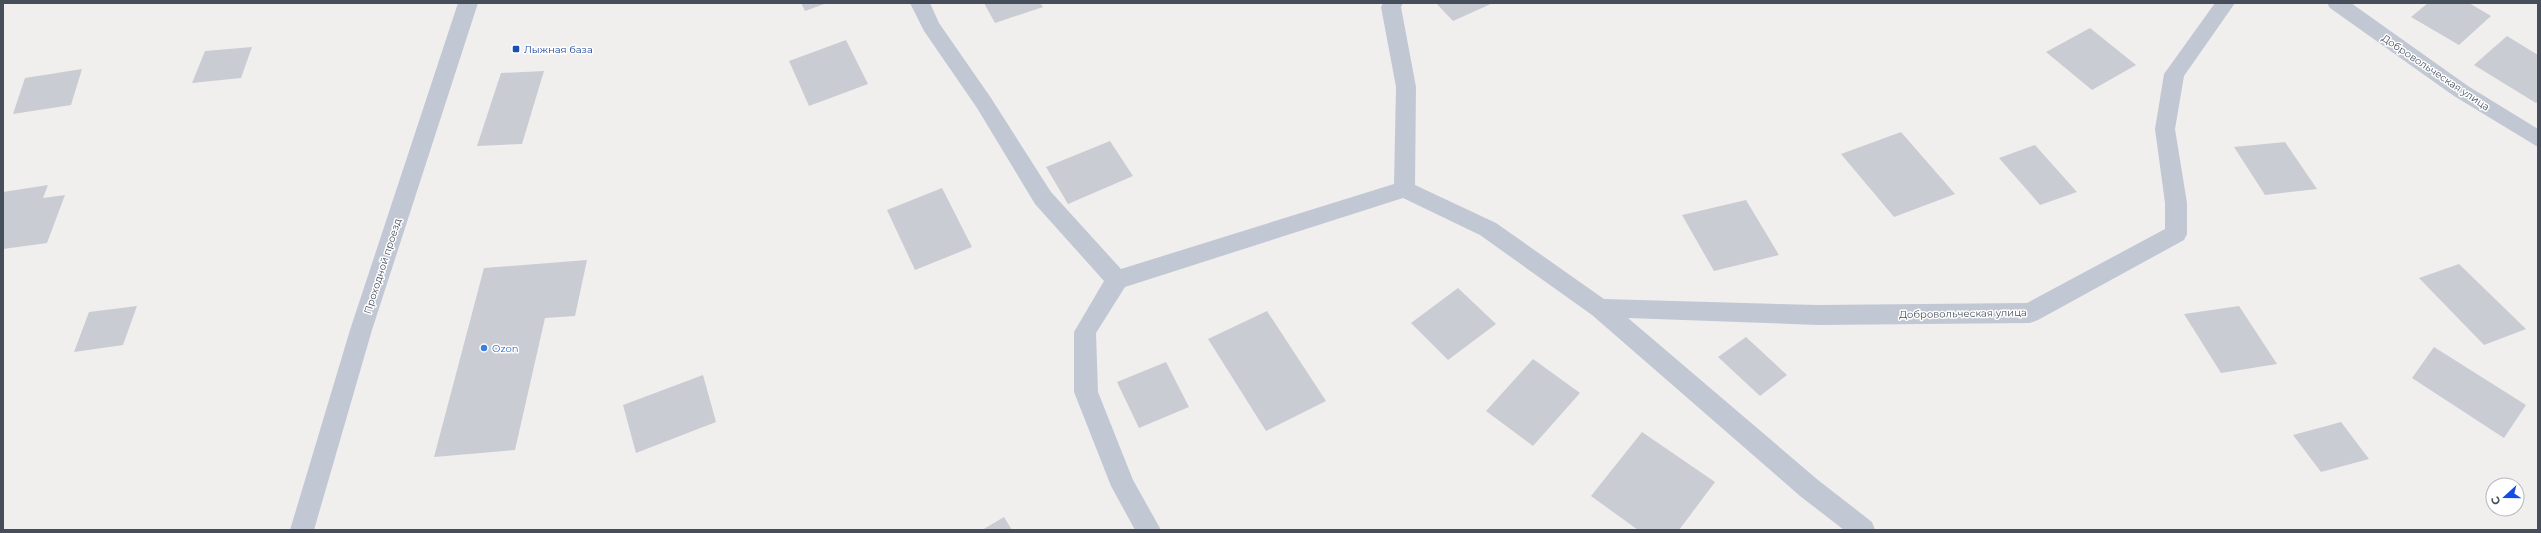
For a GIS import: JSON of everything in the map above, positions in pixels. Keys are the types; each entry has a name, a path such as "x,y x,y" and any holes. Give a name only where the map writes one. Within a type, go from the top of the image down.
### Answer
{"street":[{"name":"Проходной проезд","path":"302,530 361,330 468,3"},
{"path":"920,3 931,26 984,103 1043,198 1117,280"},
{"path":"1393,3 1391,7 1406,87 1404,189"},
{"name":"Добровольческая улица","path":"1600,308 1818,315 2030,313 2176,234 2176,203 2165,129 2174,74 2225,3"},
{"name":"Добровольческая улица","path":"2337,3 2460,91 2538,139"},
{"path":"1149,530 1123,486 1086,392 1085,332 1117,280 1404,189 1488,229 1600,308 1809,488 1863,530"}],"building":[{"path":"801,3 827,3 805,11"},
{"path":"984,3 1040,3 1043,7 995,23"},
{"path":"1436,3 1493,3 1453,21"},
{"path":"2428,3 2469,3 2491,16 2459,45 2411,17"},
{"path":"2090,28 2136,65 2092,90 2046,52"},
{"path":"2507,36 2538,55 2538,101 2536,103 2474,65"},
{"path":"846,40 868,84 809,106 789,61"},
{"path":"252,47 241,78 192,83 205,51"},
{"path":"82,69 71,105 13,114 25,78"},
{"path":"544,71 522,144 477,146 501,73"},
{"path":"1901,132 1955,194 1894,217 1841,154"},
{"path":"1110,141 1133,176 1068,204 1046,167"},
{"path":"2285,142 2317,189 2265,195 2234,147"},
{"path":"2035,145 2077,192 2040,205 1999,158"},
{"path":"48,185 43,198 65,195 47,243 3,249 3,192"},
{"path":"942,188 972,247 915,270 887,210"},
{"path":"1746,200 1779,255 1714,271 1682,215"},
{"path":"587,260 575,316 545,318 515,450 434,457 484,268"},
{"path":"2459,264 2526,329 2484,345 2419,278"},
{"path":"1458,288 1496,324 1448,360 1411,323"},
{"path":"137,306 123,345 74,352 89,312"},
{"path":"2239,306 2277,364 2221,373 2184,314"},
{"path":"1267,311 1326,401 1266,431 1208,339"},
{"path":"1746,337 1787,375 1760,396 1718,357"},
{"path":"2434,347 2526,405 2504,438 2412,378"},
{"path":"1533,359 1580,393 1533,446 1486,411"},
{"path":"1166,362 1189,407 1139,428 1117,382"},
{"path":"703,375 716,422 636,453 623,405"},
{"path":"2341,422 2369,459 2321,472 2293,435"},
{"path":"1642,432 1715,482 1679,530 1638,530 1591,496"},
{"path":"1004,517 1012,530 982,530"}],"place":[{"name":"Лыжная база","path":"516,49"},
{"name":"Ozon","path":"484,348"}]}
